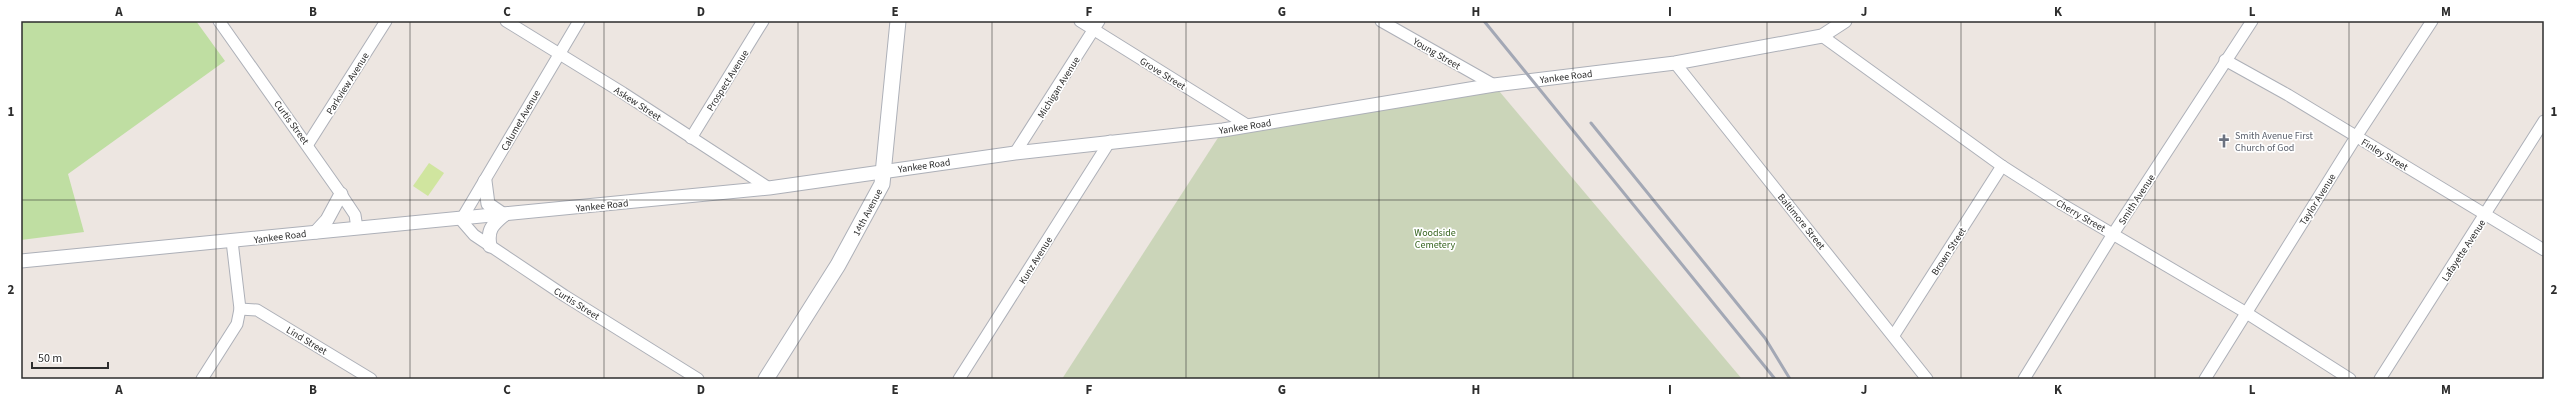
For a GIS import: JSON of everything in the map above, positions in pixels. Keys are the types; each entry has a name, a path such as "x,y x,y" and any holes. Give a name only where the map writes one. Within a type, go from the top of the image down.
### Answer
{"main road":[{"name":"14th Avenue","path":"766,379 842,258 877,196 884,171 898,21"}],"street":[{"name":"Curtis Street","path":"219,21 308,144 355,215 357,228"},
{"name":"Parkview Avenue","path":"308,144 386,21"},
{"name":"Askew Street","path":"506,21 768,188"},
{"name":"Calumet Avenue","path":"461,220 579,21"},
{"name":"Prospect Avenue","path":"691,138 763,21"},
{"name":"Grove Street","path":"1080,21 1096,25 1246,125"},
{"name":"Young Street","path":"1381,21 1494,85"},
{"path":"1822,36 1845,21"},
{"name":"Smith Avenue","path":"2024,379 2113,234 2225,60 2252,21"},
{"name":"Taylor Avenue","path":"2205,379 2245,312 2356,137 2432,21"},
{"name":"Michigan Avenue","path":"1015,153 1096,25"},
{"name":"Yankee Road","path":"21,261 232,242 357,228 461,220 768,188 1015,153 1246,125 1494,85 1675,63 1822,36"},
{"name":"Cherry Street","path":"1822,36 2002,166 2245,312 2350,379"},
{"name":"Finley Street","path":"2225,60 2544,250"},
{"name":"Baltimore Street","path":"1675,63 1927,379"},
{"name":"Lafayette Avenue","path":"2380,379 2486,215 2544,121"},
{"name":"Kunz Avenue","path":"959,379 1110,141"},
{"name":"Brown Street","path":"1894,336 2002,166"},
{"path":"485,181 488,204 504,215 492,225 488,235 490,246"},
{"path":"316,232 327,220 341,194"},
{"name":"Curtis Street","path":"461,220 474,235 564,296 698,379"},
{"path":"202,379 237,324 240,309 232,242"},
{"name":"Lind Street","path":"240,309 257,310 369,378"}],"green space":[{"path":"21,21 196,21 225,61 68,174 84,232 21,240"},
{"name":"Woodside Cemetery","path":"1494,85 1742,379 1062,379 1223,130"},
{"path":"429,163 444,173 428,196 413,186"}],"railway":[{"path":"1484,21 1775,379"},
{"path":"1591,123 1765,338 1790,379"}],"place":[{"name":"Smith Avenue First Church of God","path":"2224,141"}]}
